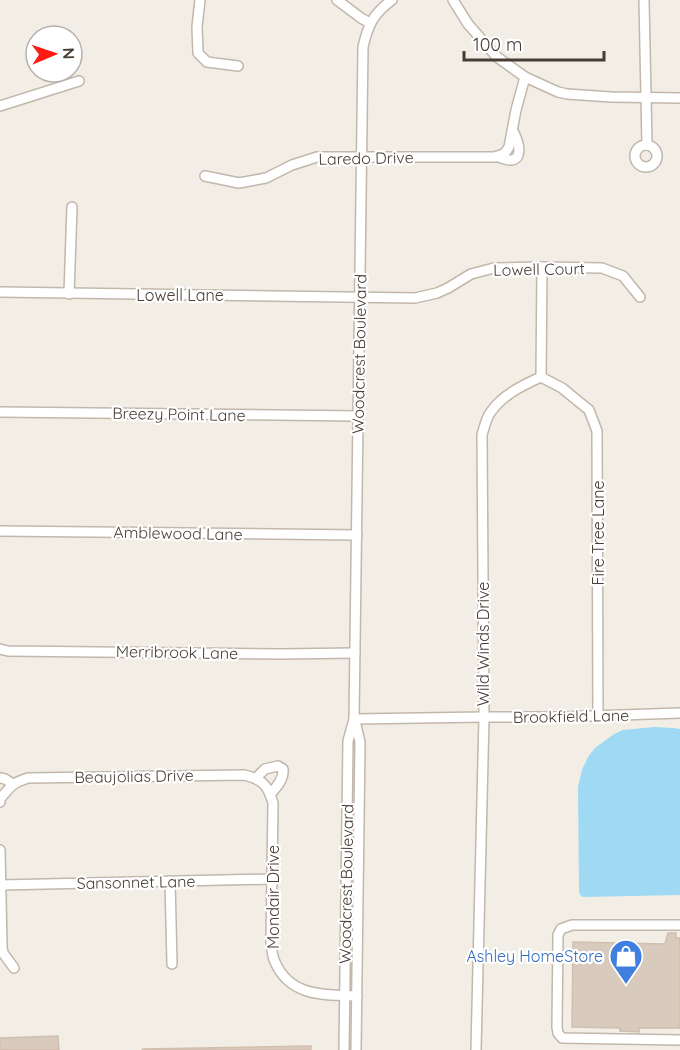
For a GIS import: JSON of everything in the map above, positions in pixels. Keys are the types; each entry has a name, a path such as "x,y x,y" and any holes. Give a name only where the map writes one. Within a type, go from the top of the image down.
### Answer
{"street":[{"path":"200,0 197,27 198,54 207,62 238,66"},
{"path":"338,0 370,23"},
{"name":"Woodcrest Boulevard","path":"344,1050 348,741 354,719 363,47 370,23 380,9 392,0"},
{"path":"453,0 468,24 497,57 525,77 558,92 680,98"},
{"path":"644,0 647,145"},
{"name":"Laredo Drive","path":"205,176 239,183 266,178 291,165 317,157 497,156 505,153 509,147 525,77"},
{"path":"0,106 70,84"},
{"path":"69,294 72,207"},
{"path":"541,377 542,267"},
{"name":"Lowell Court","path":"360,298 415,298 437,293 471,274 494,268 542,267 602,268 623,276 640,297"},
{"name":"Lowell Lane","path":"0,292 360,298"},
{"name":"Fire Tree Lane","path":"541,377 562,388 589,410 597,432 598,716"},
{"name":"Wild Winds Drive","path":"476,1050 484,717 482,435 489,414 499,403 522,386 541,377"},
{"name":"Breezy Point Lane","path":"0,412 358,417"},
{"name":"Amblewood Lane","path":"0,531 357,535"},
{"name":"Merribrook Lane","path":"0,649 8,651 355,653"},
{"name":"Brookfield Lane","path":"354,719 680,713"},
{"name":"Woodcrest Boulevard","path":"354,719 360,742 356,1050"},
{"path":"278,766 283,769 280,782 270,794 265,784 255,777 265,769 278,766"},
{"name":"Beaujolias Drive","path":"13,784 28,778 244,774 255,777"},
{"path":"0,778 13,784 0,802"},
{"name":"Mondair Drive","path":"270,794 273,803 271,943 274,960 283,976 297,988 315,994 357,996"},
{"path":"0,850 2,947 3,953 14,968"},
{"name":"Sansonnet Lane","path":"1,885 272,879"},
{"path":"170,881 172,964"},
{"path":"680,925 573,925 561,929 558,935 557,1027 562,1038 680,1040"}],"water":[{"path":"654,727 680,729 680,895 583,897 579,890 578,787 582,770 595,748 614,734 623,730"}],"building":[{"name":"Ashley HomeStore","path":"668,933 676,933 676,938 680,938 680,1028 639,1028 639,1032 620,1031 620,1028 572,1027 573,942 665,944"},
{"path":"58,1036 59,1050 0,1050 0,1038"},
{"path":"311,1046 311,1050 142,1050 143,1049"}],"place":[{"name":"Ashley HomeStore","path":"626,985"}]}
